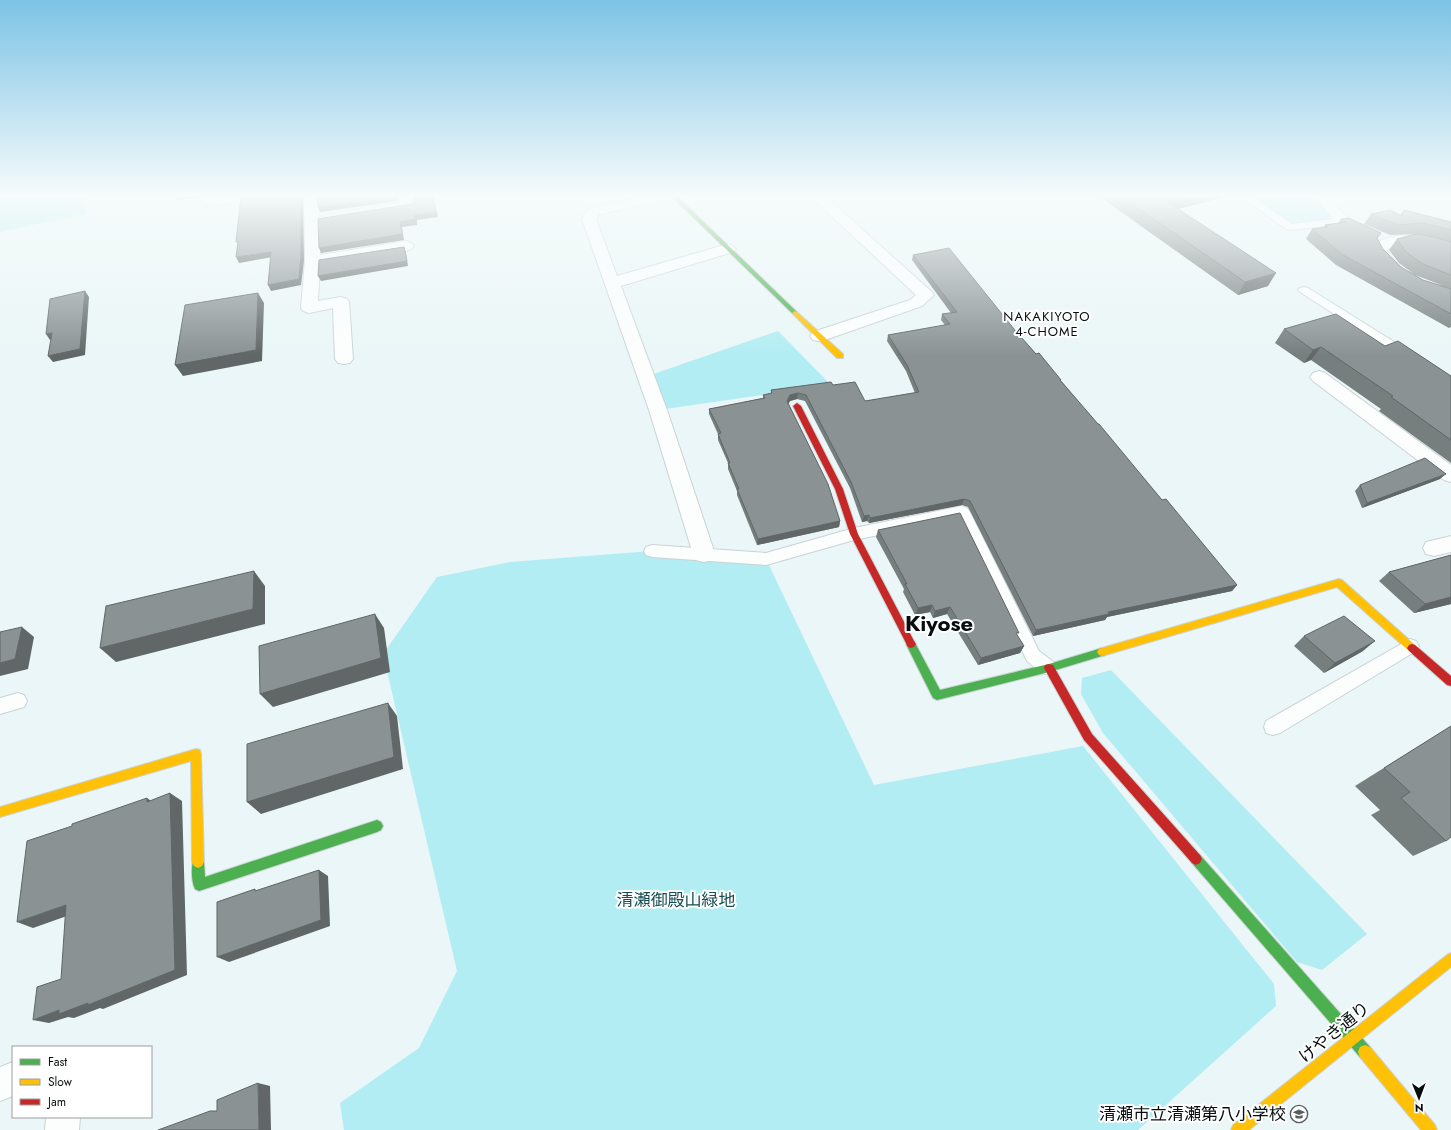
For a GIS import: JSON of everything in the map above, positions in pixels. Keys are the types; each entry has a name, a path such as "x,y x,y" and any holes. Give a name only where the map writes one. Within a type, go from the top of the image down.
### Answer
{"street":[{"path":"315,250 309,308 341,302 344,359"},
{"path":"313,260 381,250"},
{"path":"600,250 658,410 704,554"},
{"path":"612,283 725,250"},
{"path":"729,250 840,356"},
{"path":"819,336 916,303 926,295 876,250"},
{"path":"1380,250 1383,258 1405,276"},
{"path":"1319,377 1451,475"},
{"path":"797,406 839,489 854,534 937,695 1049,668 1339,583 1451,682"},
{"path":"1049,668 1088,737 1353,1037 1430,1130"},
{"path":"0,812 196,754 199,885 377,826"},
{"name":"けやき通り","path":"1238,1130 1451,959"},
{"path":"0,1084 12,1079"},
{"path":"62,1130 63,1118"}],"lane":[{"path":"1304,290 1418,362"},
{"path":"652,551 766,559 854,534 962,512 1033,656 1049,668"},
{"path":"1273,727 1410,646"},
{"path":"0,706 18,701"}],"green space":[{"path":"778,331 831,385 658,410 645,377"},
{"name":"清瀬御殿山緑地","path":"652,551 766,559 874,785 1083,746 1274,984 1276,1006 1138,1130 344,1130 340,1103 419,1048 457,971 383,654 437,577 510,562"},
{"path":"1111,670 1367,934 1322,970 1297,962 1103,733 1081,694 1082,678"}],"building":[{"path":"237,250 301,250 299,279 268,285 271,252 236,257"},
{"path":"386,250 405,250 407,261 318,276 319,260"},
{"path":"940,250 950,250 1014,329 1036,354 1039,353 1060,380 1099,424 1162,500 1166,499 1237,585 1108,612 1109,614 1036,630 970,501 964,499 870,518 869,515 864,516 851,482 806,395 798,393 790,395 787,401 828,484 840,521 758,539 737,489 739,489 718,434 721,433 709,409 765,398 763,395 772,393 771,390 831,382 833,385 855,382 865,401 919,392 907,365 888,335 950,324 942,314 957,312 913,255"},
{"path":"1198,250 1240,250 1276,273 1245,282"},
{"path":"1337,250 1384,250 1401,267 1423,280 1451,289 1451,314 1343,255"},
{"path":"1404,250 1451,250 1451,275 1423,264"},
{"path":"85,291 80,349 48,356 52,333 46,334 50,299"},
{"path":"258,293 256,350 175,365 185,305"},
{"path":"1336,314 1385,346 1398,341 1451,376 1451,440 1391,397 1393,396 1321,347 1313,350 1284,329"},
{"path":"1425,458 1446,474 1367,503 1360,485"},
{"path":"960,513 1019,633 1016,633 1024,646 981,658 950,607 935,611 932,605 918,608 878,530"},
{"path":"1451,555 1451,597 1425,604 1389,572"},
{"path":"254,571 253,609 100,648 106,606"},
{"path":"375,614 381,658 260,694 259,646"},
{"path":"1344,616 1375,641 1335,663 1304,636"},
{"path":"22,627 15,659 0,663 0,632"},
{"path":"388,703 394,757 247,802 247,744"},
{"path":"1451,726 1451,837 1446,841 1401,798 1410,792 1384,768"},
{"path":"170,793 175,970 88,1005 88,1003 59,1014 59,1010 33,1020 37,987 61,979 66,905 17,922 27,841 147,798 147,802"},
{"path":"319,870 321,920 217,957 217,902"},
{"path":"258,1083 259,1130 158,1130 210,1111 217,1111 217,1100"}],"traffic: fast":[{"path":"730,250 795,313"},
{"path":"911,644 937,695 1049,668 1102,652"},
{"path":"198,862 199,885 377,826"},
{"path":"1196,859 1365,1052"}],"traffic: slow":[{"path":"795,313 840,356"},
{"path":"1102,652 1339,583 1412,648"},
{"path":"0,812 196,754 198,862"},
{"path":"1238,1130 1451,959"},
{"path":"1365,1052 1430,1130"}],"traffic: jam":[{"path":"797,406 839,489 854,534 911,644"},
{"path":"1412,648 1451,682"},
{"path":"1049,668 1088,737 1196,859"}],"place":[{"name":"清瀬市立清瀬第八小学校","path":"1299,1114"}],"district":[{"name":"NAKAKIYOTO 4-CHOME","path":"1047,324"},
{"name":"Kiyose","path":"939,623"}]}
